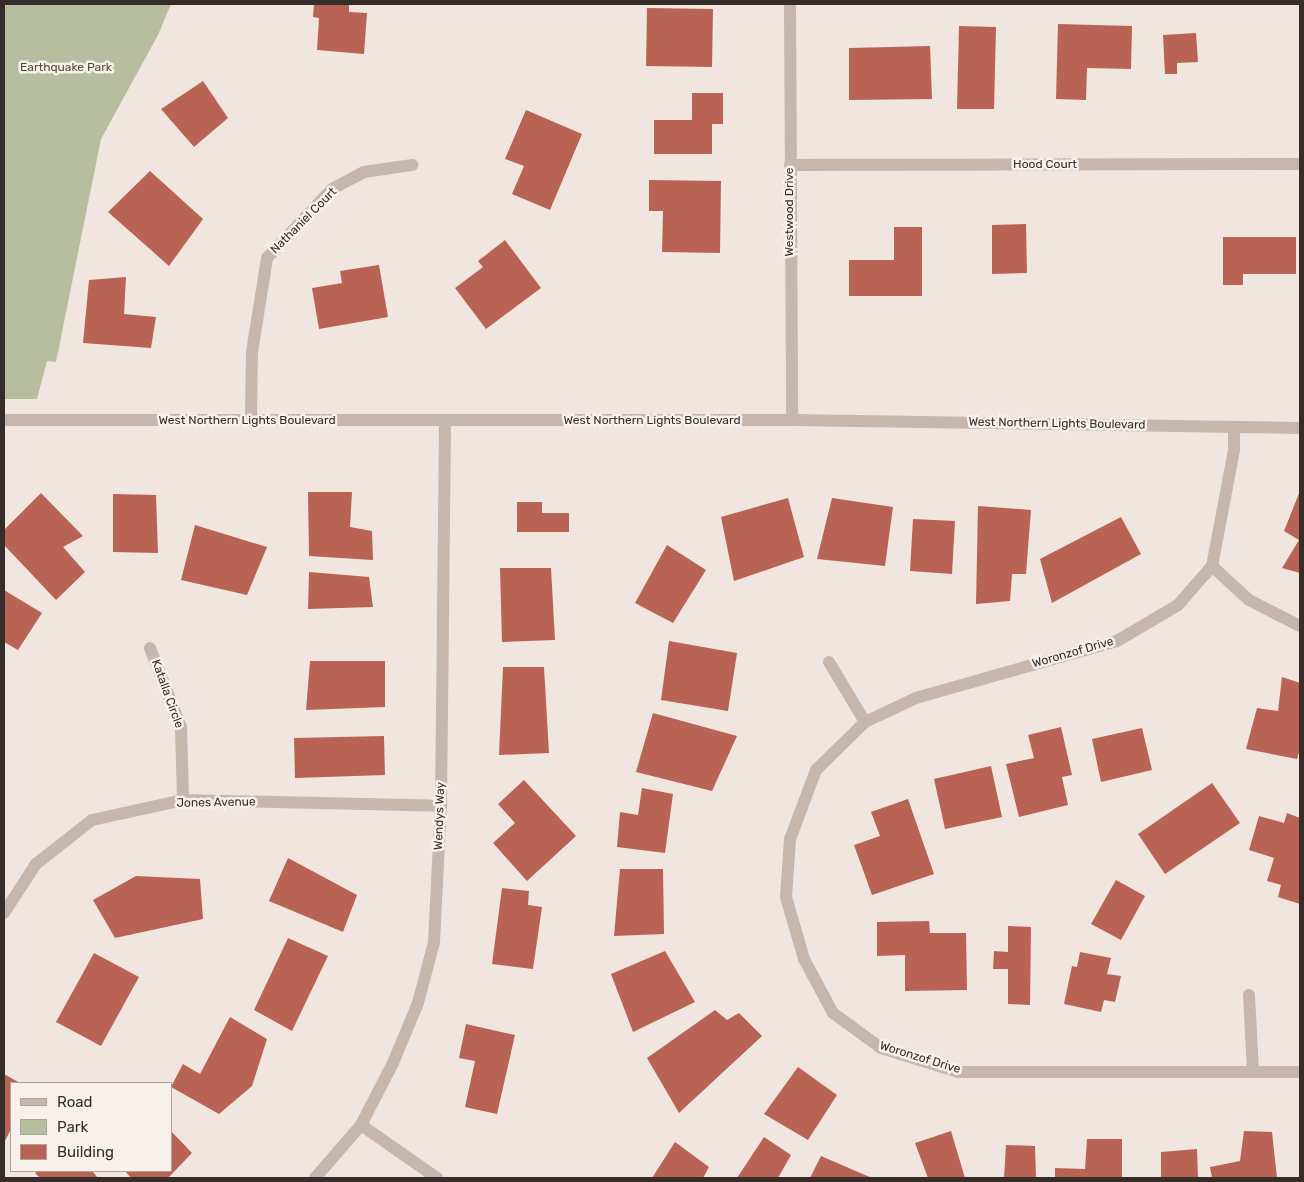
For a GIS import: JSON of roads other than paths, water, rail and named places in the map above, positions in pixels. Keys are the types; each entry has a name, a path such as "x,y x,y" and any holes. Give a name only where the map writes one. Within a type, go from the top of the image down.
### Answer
{"street":[{"name":"Westwood Drive","path":"790,4 792,420"},
{"name":"Hood Court","path":"790,166 1300,164"},
{"name":"Nathaniel Court","path":"251,421 252,352 267,258 332,189 364,172 412,165"},
{"name":"West Northern Lights Boulevard","path":"4,420 792,420 1300,428"},
{"name":"Wendys Way","path":"315,1178 361,1125 393,1064 418,1003 434,942 441,806 444,421"},
{"path":"1234,427 1234,450 1212,566 1249,600 1300,626"},
{"name":"Woronzof Drive","path":"1212,566 1178,605 1117,641 916,698 865,722 816,770 790,839 786,897 804,959 833,1013 881,1048 958,1072 1300,1072"},
{"name":"Katalla Circle","path":"150,648 181,727 183,800"},
{"path":"829,662 865,722"},
{"name":"Jones Avenue","path":"4,913 36,864 92,820 183,800 441,806"},
{"path":"1250,995 1253,1072"},
{"path":"361,1125 437,1178"}],"park label":[{"name":"Earthquake Park","path":"66,68"}]}
